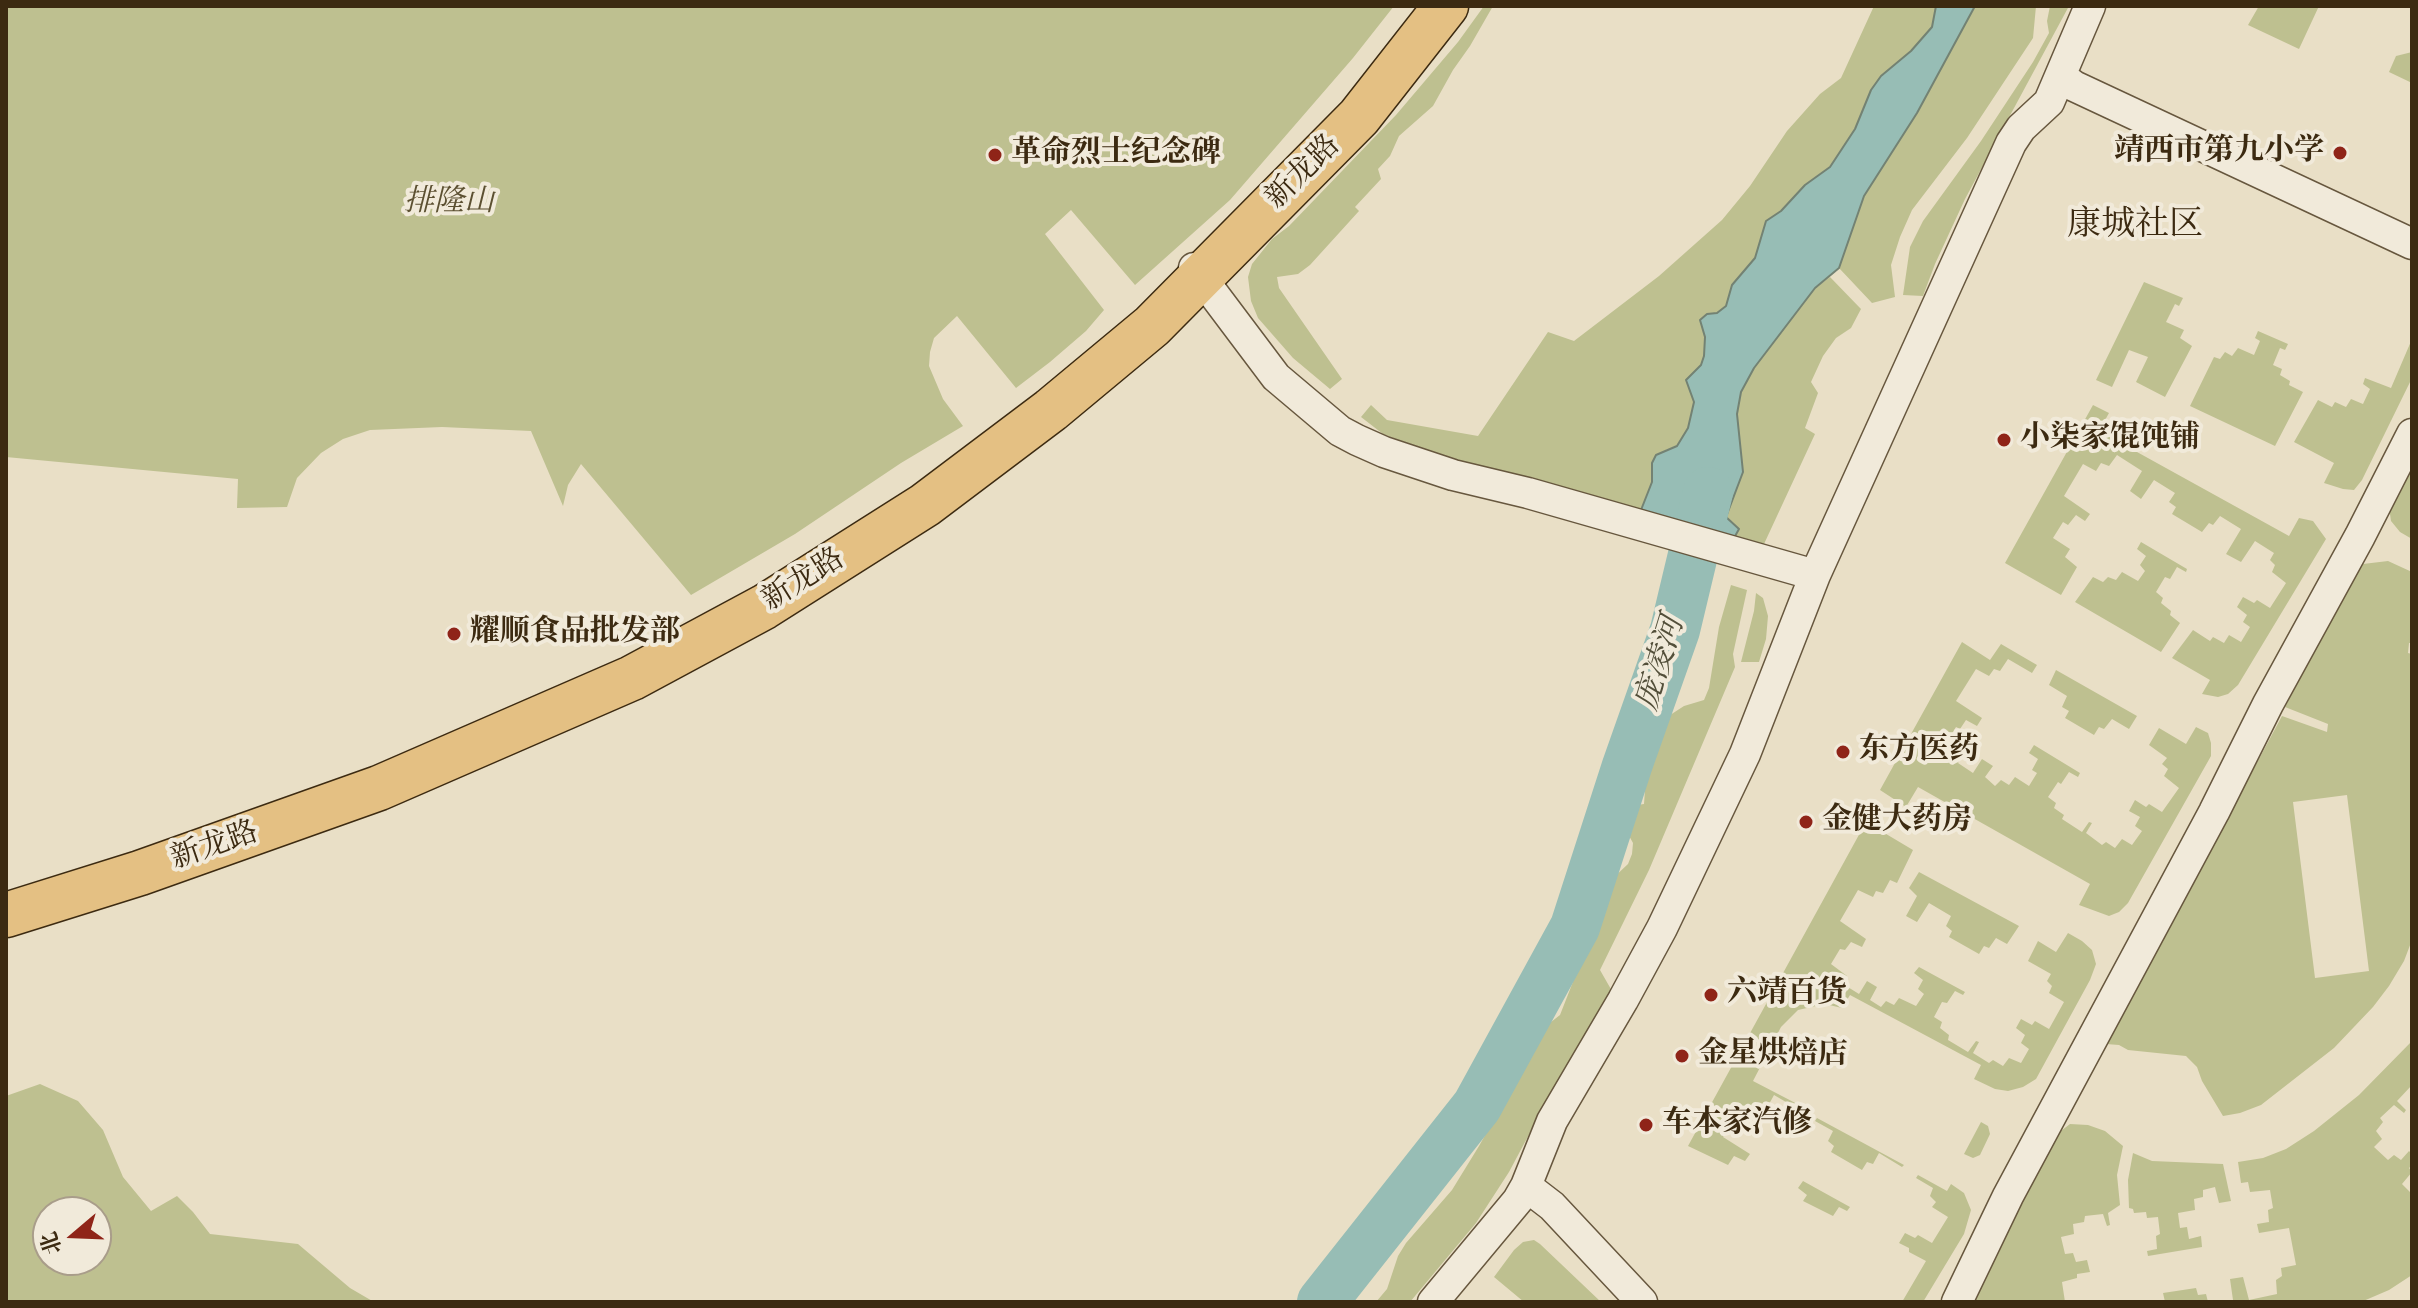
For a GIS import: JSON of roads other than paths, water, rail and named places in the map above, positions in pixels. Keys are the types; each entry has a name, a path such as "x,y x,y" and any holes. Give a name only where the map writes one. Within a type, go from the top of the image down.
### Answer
{"main road":[{"name":"新龙路","path":"6,915 140,873 379,788 653,667 764,607 925,505 1051,410 1152,326 1351,107 1431,6"},
{"name":"新龙路","path":"6,904 251,824 374,778 642,660 758,596 917,497 981,450 1198,273 1359,117 1446,6"}],"street":[{"path":"1433,1302 1518,1200 1552,1121 1636,977 1745,754 1815,575 2011,143 2027,122 2049,102 2090,6"},
{"path":"2062,77 2074,86 2412,244"},
{"path":"1198,273 1276,377 1340,431 1384,452 1453,475 1528,493 1815,575"},
{"path":"1957,1302 2027,1160 2412,434"},
{"path":"1526,1186 1552,1206 1642,1302"}],"water":[{"path":"1936,6 1975,6 1917,113 1864,196 1839,268 1815,288 1754,368 1741,392 1737,414 1743,472 1726,517 1739,529 1734,538 1641,510 1652,482 1652,463 1656,455 1677,446 1688,428 1694,402 1686,380 1701,365 1704,356 1705,337 1700,320 1726,306 1732,285 1755,258 1766,221 1830,167 1855,129 1871,90 1881,76 1911,51 1932,27"}],"waterway":[{"name":"庞凌河","path":"1322,1302 1477,1106 1575,927 1675,630 1708,492"}],"place":[{"name":"靖西市第九小学","path":"2340,153"},
{"name":"革命烈士纪念碑","path":"995,155"},
{"name":"小柒家馄饨铺","path":"2004,440"},
{"name":"耀顺食品批发部","path":"454,634"},
{"name":"东方医药","path":"1843,752"},
{"name":"金健大药房","path":"1806,822"},
{"name":"六靖百货","path":"1711,995"},
{"name":"金星烘焙店","path":"1682,1056"},
{"name":"车本家汽修","path":"1646,1125"}],"district":[{"name":"康城社区","path":"2135,227"}],"park label":[{"name":"排隆山","path":"449,204"}]}
